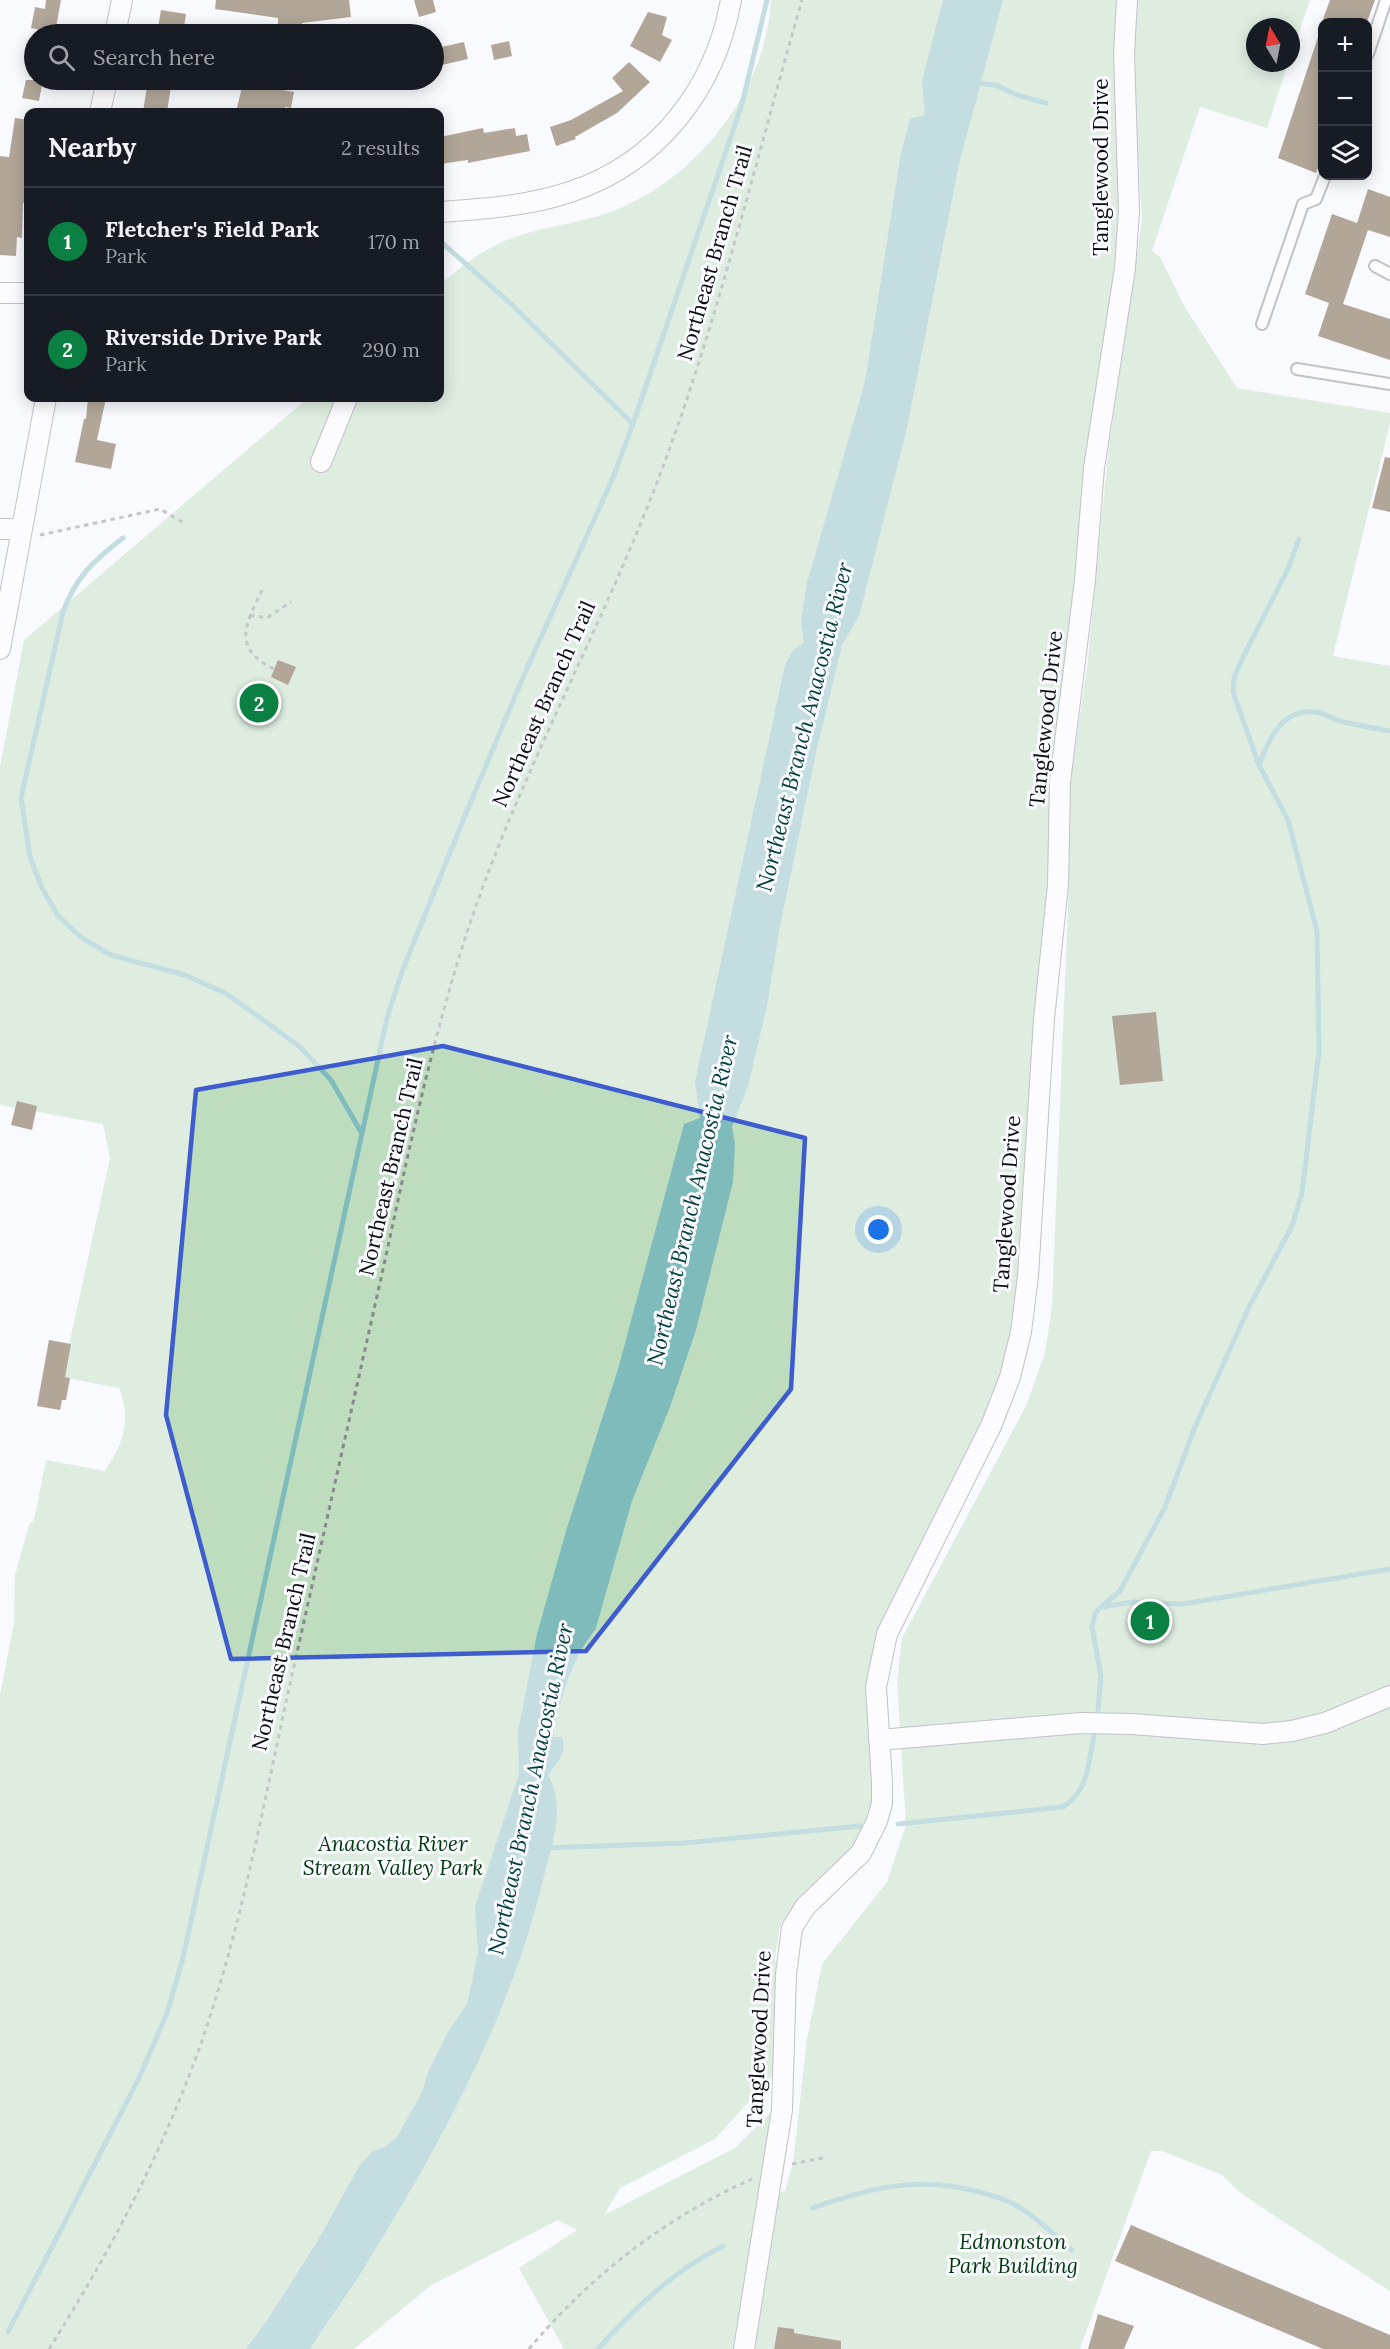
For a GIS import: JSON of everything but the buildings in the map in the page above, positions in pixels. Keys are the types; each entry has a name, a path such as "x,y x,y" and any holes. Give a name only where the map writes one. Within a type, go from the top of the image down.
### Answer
{"street":[{"path":"118,24 122,0"},
{"path":"444,212 501,206 570,193 596,182 643,154 675,123 706,80 718,52 731,0"},
{"name":"Tanglewood Drive","path":"744,2349 784,2086 786,1974 792,1929 805,1907 861,1853 870,1839 882,1803 876,1687 887,1634 991,1426 1010,1377 1021,1332 1028,1276 1044,1019 1058,885 1060,782 1085,580 1094,468 1126,257 1129,211 1124,53 1127,0"},
{"path":"101,108 105,90"},
{"path":"0,293 24,293"},
{"path":"0,649 45,402"},
{"path":"321,462 344,402"},
{"path":"0,529 20,535"},
{"path":"879,1740 1081,1723 1263,1734 1324,1724 1390,1696"}],"lane":[{"path":"1372,42 1386,0"},
{"path":"1262,324 1303,204 1316,199 1323,180"},
{"path":"1375,266 1390,274"},
{"path":"1297,369 1390,384"}],"path":[{"name":"Northeast Branch Trail","path":"49,2349 84,2294 133,2203 174,2114 200,2045 238,1917 396,1210 455,971 502,834 630,551 661,473 696,371 729,262 802,0"},
{"path":"20,535 160,509 184,523"},
{"path":"262,590 245,627 248,647 254,657 274,669"},
{"path":"250,615 267,618 291,602"},
{"path":"529,2349 571,2304 653,2234 705,2201 773,2170 827,2157"}],"highlighted area":[{"path":"443,1046 805,1138 791,1389 586,1651 231,1659 166,1415 196,1090"}],"green space":[{"path":"771,0 1122,0 1118,252 1086,483 1051,795 1048,845 1051,869 1026,1289 994,1405 910,1574 876,1634 870,1702 874,1797 861,1841 798,1898 780,1926 775,1958 781,1990 784,2063 715,2139 620,2188 604,2215 735,2148 778,2105 765,2194 785,2191 793,2163 807,2039 822,1964 887,1882 906,1825 897,1681 902,1638 1026,1406 1045,1353 1052,1306 1069,880 1068,796 1087,668 1108,454 1142,219 1132,72 1133,31 1138,0 1310,0 1300,29 1300,18 1246,18 1246,72 1285,72 1267,128 1200,107 1152,251 1160,257 1183,304 1237,388 1390,413 1390,423 1333,656 1390,666 1390,2291 1239,2192 1222,2175 1162,2151 1151,2151 1080,2349 564,2349 519,2268 577,2230 558,2220 430,2286 354,2349 0,2349 0,1695 14,1623 15,1575 29,1525 34,1520 46,1460 105,1471 121,1441 125,1421 119,1388 62,1377 110,1158 103,1124 0,1105 0,767 24,640 303,402 444,402 444,282 474,258 502,242 613,211 644,196 672,177 699,154 722,128 741,98 756,67 766,34"}],"water":[{"name":"Northeast Branch Anacostia River","path":"943,0 1003,0 959,164 907,428 859,616 842,645 817,748 779,931 767,1006 748,1086 732,1127 735,1144 733,1182 696,1330 670,1407 632,1501 596,1628 579,1653 567,1681 552,1730 555,1737 562,1737 563,1743 560,1758 548,1775 556,1799 556,1825 530,1927 494,2026 449,2121 363,2270 310,2349 246,2349 317,2242 360,2165 372,2152 385,2147 397,2137 422,2092 428,2072 448,2032 467,2004 478,1953 475,1907 519,1774 518,1732 537,1634 566,1531 618,1369 684,1124 700,1118 695,1082 785,665 793,650 804,643 801,621 807,583 865,382 901,153 910,119 925,115 922,81"}],"waterway":[{"path":"8,2332 139,2078 167,2013 183,1958 387,1018 403,969 464,818 524,675 612,480 633,424 742,104 767,0"},
{"path":"976,83 996,85 1017,95 1046,103"},
{"path":"444,245 510,303 633,424"},
{"path":"123,538 87,570 73,589 63,612 21,798 30,857 42,888 58,916 82,938 111,955 185,975 225,993 300,1047 331,1080 361,1132"},
{"path":"1101,1607 1120,1591 1165,1507 1195,1427 1249,1307 1292,1226 1302,1193 1319,1051 1317,931 1288,820 1259,765 1233,692 1234,678 1288,569 1299,539"},
{"path":"1259,765 1267,745 1278,728 1293,715 1303,712 1317,712 1340,721 1390,731"},
{"path":"1098,1710 1101,1676 1092,1627 1095,1613 1101,1607 1133,1602 1183,1604 1390,1569"},
{"path":"898,1824 1063,1807 1072,1800 1083,1785 1094,1736"},
{"path":"545,1848 684,1843 860,1826"},
{"path":"812,2208 894,2186 915,2184 957,2187 996,2197 1017,2206 1072,2250"},
{"path":"598,2349 626,2319 671,2279 723,2246"}],"place":[{"name":"Riverside Drive Park","path":"259,703"},
{"name":"Fletcher's Field Park","path":"1150,1621"}],"park label":[{"name":"Anacostia River Stream Valley Park","path":"393,1856"},
{"name":"Edmonston Park Building","path":"1013,2254"}]}
